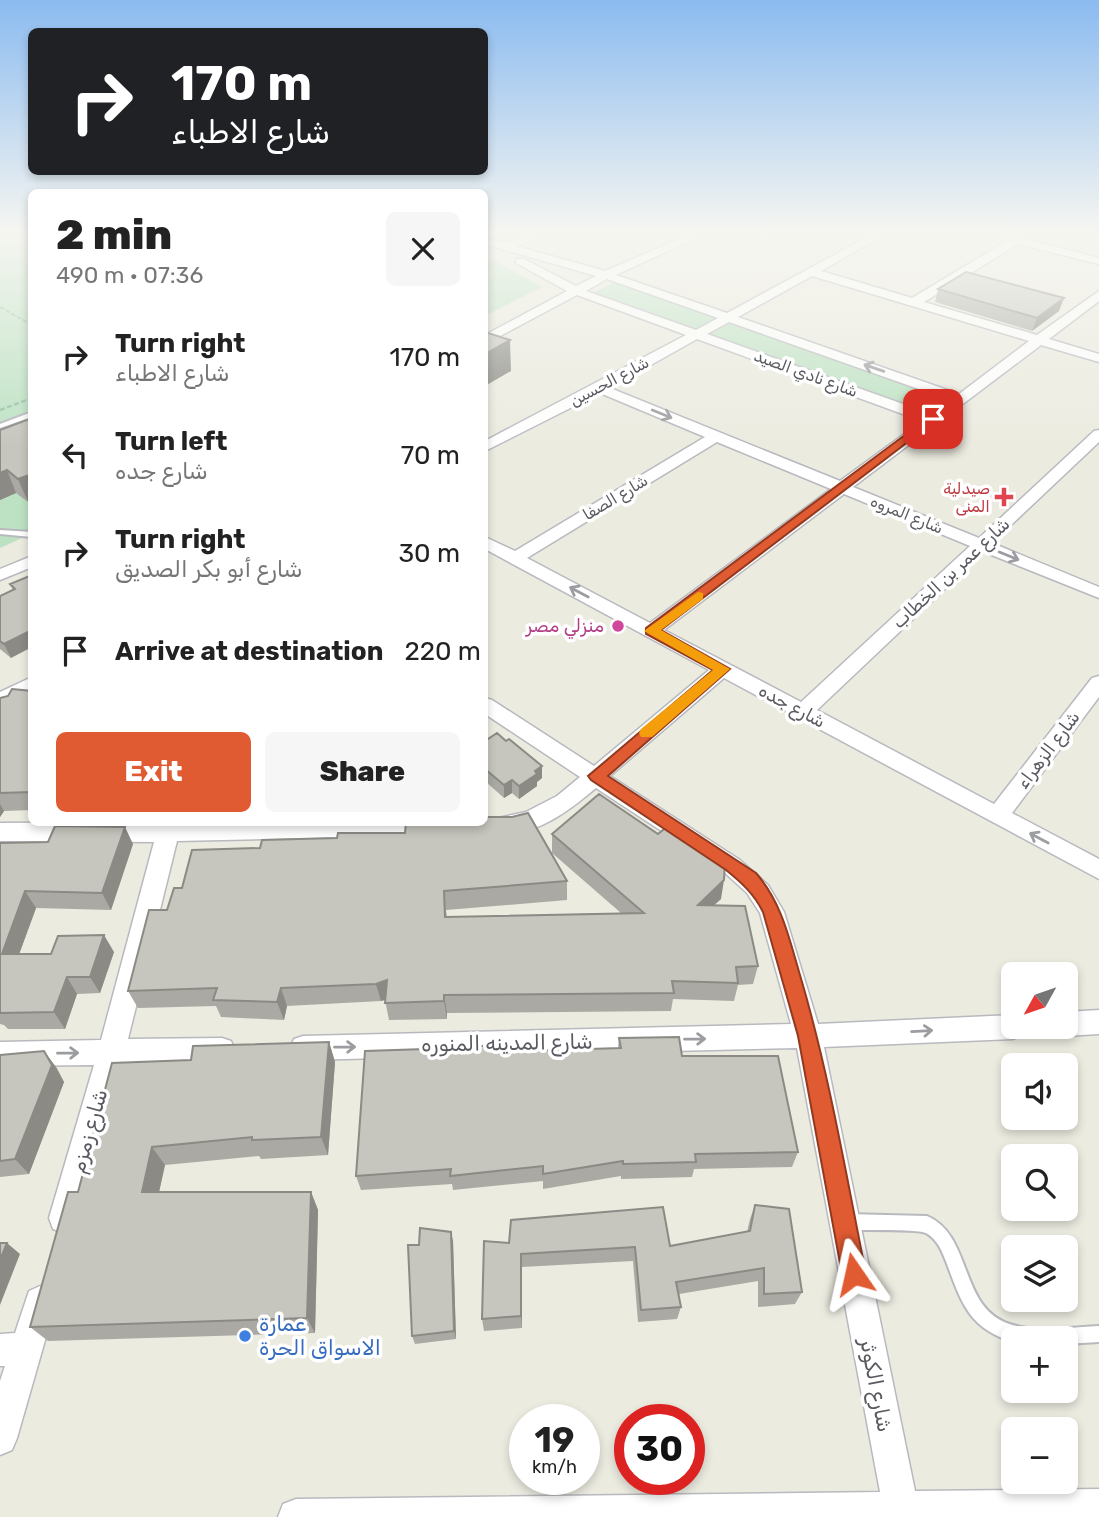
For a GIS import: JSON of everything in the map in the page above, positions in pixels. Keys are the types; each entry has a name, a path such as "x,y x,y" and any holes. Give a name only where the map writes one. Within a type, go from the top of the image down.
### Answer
{"street":[{"path":"488,328 536,305"},
{"path":"488,338 543,305"},
{"name":"شارع نادي الصيد","path":"617,305 933,419"},
{"name":"شارع نادي الصيد","path":"692,305 961,398"},
{"name":"شارع الحسين","path":"488,445 751,305"},
{"path":"919,305 1099,358"},
{"path":"651,631 1086,305"},
{"name":"شارع المروه","path":"599,388 1099,593"},
{"name":"شارع عمر بن الخطاب","path":"803,712 1099,434"},
{"name":"شارع الصفا","path":"514,558 716,436"},
{"name":"شارع جده","path":"488,544 1099,870"},
{"path":"0,562 28,550"},
{"path":"0,575 28,563"},
{"path":"488,825 513,824 544,814 565,802 723,669"},
{"name":"شارع الزهراء","path":"998,816 1099,683"},
{"path":"0,701 28,685"},
{"name":"شارع الكوثر","path":"488,707 732,866 749,878 763,894 772,912 808,1036 901,1510"},
{"path":"0,832 458,826"},
{"name":"شارع زمزم","path":"0,1438 14,1349 53,1258 111,1052 168,828"},
{"path":"1078,1024 1099,1023"},
{"name":"شارع المدينه المنوره","path":"278,1048 808,1036 1001,1028"},
{"path":"0,1054 250,1049"},
{"path":"296,1517 1099,1507"}],"lane":[{"path":"0,426 28,416"},
{"path":"0,532 28,535"},
{"path":"844,1222 927,1224 937,1230 944,1238 976,1310 1002,1330 1015,1335 1099,1334"}],"path":[{"path":"0,307 28,323"},
{"path":"0,410 28,400"}],"green space":[{"path":"0,305 28,305 28,535 0,548"},
{"path":"488,305 507,305 488,314"},
{"path":"626,305 685,305 720,317 696,329"},
{"path":"733,320 950,397 926,414 707,334"}],"building":[{"path":"992,305 1055,305 1037,318"},
{"path":"488,333 510,340 488,352"},
{"path":"28,420 28,475 18,479 7,470 0,473 0,430"},
{"path":"28,577 28,632 4,644 0,641 0,596 15,589 10,584"},
{"path":"12,689 28,691 28,792 0,793 0,698 8,696"},
{"path":"497,733 506,741 509,739 542,766 535,771 537,774 519,786 512,780 504,785 488,772 488,739"},
{"path":"599,794 658,834 669,825 725,863 724,880 698,905 745,906 758,966 736,967 738,983 672,981 674,993 444,995 444,1001 385,1003 387,980 376,984 281,988 277,1002 213,1000 217,988 128,991 149,910 167,910 174,888 182,888 192,850 260,848 262,840 337,838 338,833 405,833 406,826 488,826 488,817 512,817 528,813 567,881 444,891 445,917 644,913 552,834"},
{"path":"55,826 125,827 102,893 25,891 2,954 51,954 58,936 104,935 90,977 67,977 54,1012 0,1013 0,843 48,842"},
{"path":"679,1037 682,1056 778,1056 798,1152 695,1154 696,1162 623,1164 623,1161 543,1174 543,1166 450,1176 451,1169 356,1176 365,1051 521,1043 522,1051 621,1048 619,1038"},
{"path":"329,1042 321,1137 252,1140 252,1137 152,1147 142,1192 311,1192 307,1318 30,1327 68,1192 78,1192 112,1063 191,1060 193,1046"},
{"path":"44,1051 52,1065 15,1159 0,1161 0,1055"},
{"path":"755,1205 789,1209 802,1292 764,1294 764,1268 676,1282 681,1307 641,1310 635,1247 521,1254 521,1316 482,1319 484,1241 509,1243 511,1220 663,1207 670,1246 750,1231"},
{"path":"420,1228 451,1232 454,1331 412,1336 408,1245 419,1245"},
{"path":"0,1243 7,1243 0,1260"}],"slow traffic":[{"path":"647,733 723,669 651,631 698,596"}],"place":[{"name":"صيدلية المنى","path":"1004,497"},
{"name":"منزلي مصر","path":"618,626"},
{"name":"عمارة الاسواق الحرة","path":"245,1336"}],"route":[{"path":"854,1274 808,1036 772,912 763,894 749,878 596,776 723,669 651,631 933,419"}]}
